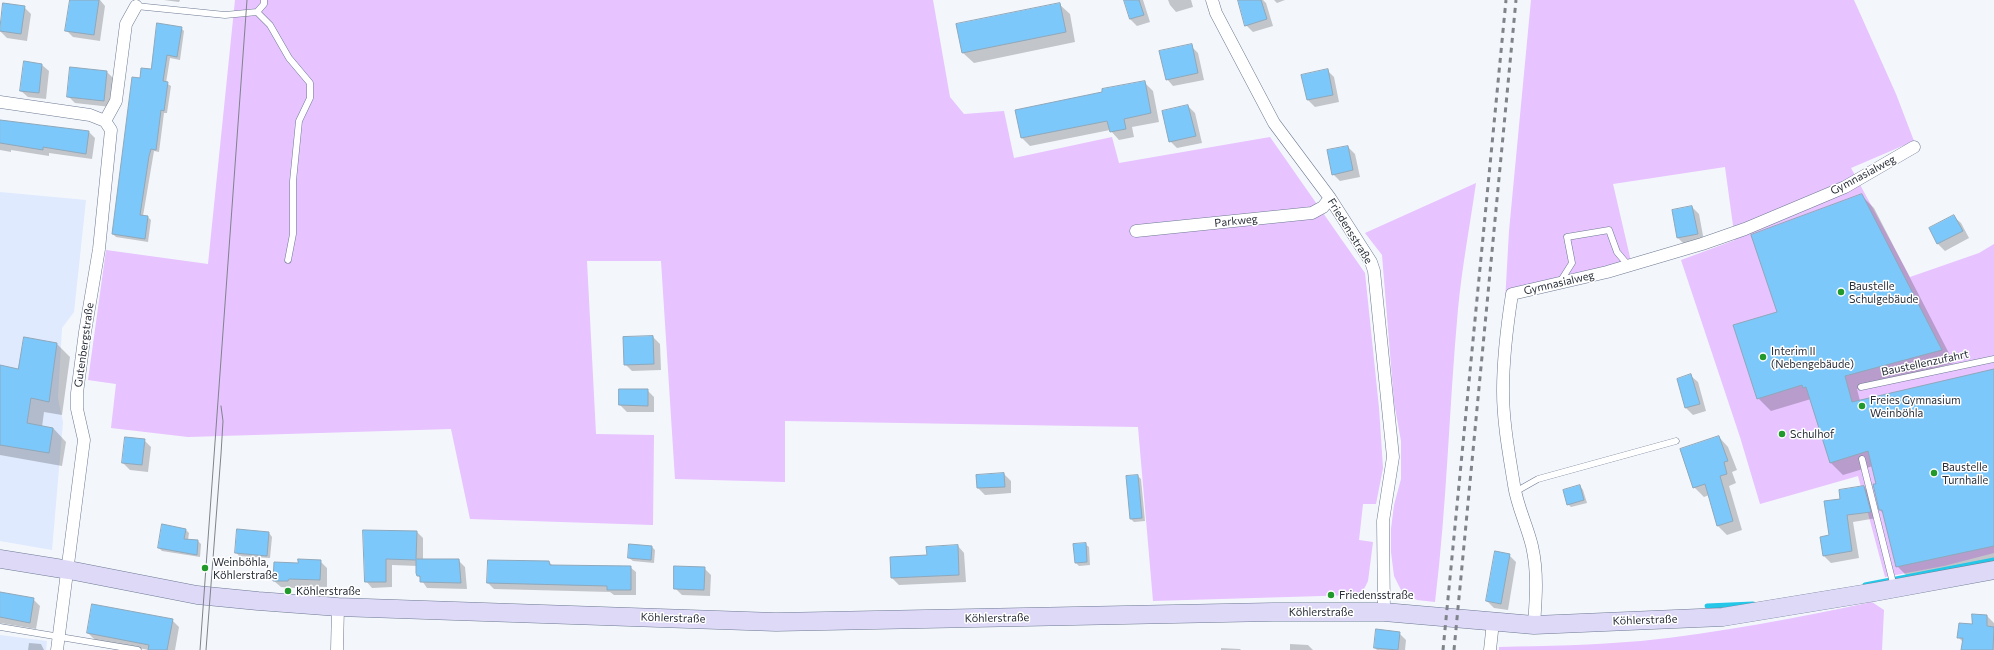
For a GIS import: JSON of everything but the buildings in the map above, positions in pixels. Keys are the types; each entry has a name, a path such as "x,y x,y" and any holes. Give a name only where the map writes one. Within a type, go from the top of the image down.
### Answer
{"street":[{"name":"Friedensstraße","path":"1212,0 1216,13 1274,123 1330,198 1371,262 1374,271 1393,457 1383,521 1384,612"},
{"path":"0,102 90,115 105,121 116,101 126,24 136,6"},
{"name":"Gutenbergstraße","path":"57,650 69,570 84,440 77,409 77,393 85,332 99,249 102,205 112,139 111,130 105,121"},
{"name":"Gymnasialweg","path":"1534,625 1536,582 1535,566 1532,547 1515,492 1507,439 1503,392 1505,342 1512,294 1628,266 1745,229 1846,187 1914,147"},
{"name":"Parkweg","path":"1136,231 1312,213 1323,207 1330,198"},
{"name":"Köhlerstraße","path":"0,559 69,570 203,596 338,607 776,622 1064,618 1273,612 1384,612 1534,625 1723,617 1894,589 1994,570"},
{"path":"337,650 338,607"},
{"path":"1490,650 1493,622"}],"lane":[{"path":"136,6 225,15 257,12 264,4 264,0"},
{"path":"257,12 270,25 289,58 310,83 310,98 299,121 293,181 293,234 288,260"},
{"path":"1560,282 1572,263 1568,238 1609,230 1617,252 1628,266"},
{"name":"Baustellenzufahrt","path":"1861,387 1994,359"},
{"path":"1515,492 1538,479 1676,441"},
{"path":"1862,459 1894,589"},
{"path":"0,627 138,650"}],"shaded area":[{"path":"235,0 933,0 950,97 964,114 1004,111 1014,158 1112,137 1119,163 1270,137 1365,273 1379,408 1383,468 1376,504 1363,504 1359,540 1373,542 1368,581 1363,591 1355,595 1153,601 1138,427 785,421 785,482 675,479 661,261 587,261 596,434 654,435 653,525 470,519 451,429 188,437 111,428 116,384 88,380 106,250 208,264"},
{"path":"1531,0 1854,0 1896,94 1914,141 1851,168 1910,277 1979,253 1994,244 1994,553 1944,566 1885,577 1858,476 1760,504 1740,437 1681,260 1735,240 1725,167 1613,184 1633,270 1505,302 1509,231"},
{"path":"1476,183 1458,309 1445,493 1435,602 1417,600 1402,592 1394,576 1391,552 1391,529 1394,505 1401,479 1401,441 1394,402 1382,255 1365,233"},
{"path":"0,192 86,200 74,312 62,328 58,398 63,422 52,550 0,541"},
{"path":"1872,602 1884,610 1882,650 1499,650 1499,647 1552,646 1670,638 1815,614"},
{"path":"0,635 47,641 46,650 0,650"}],"waterway":[{"path":"1865,585 1994,560"},
{"path":"1707,606 1753,604"}],"tram line":[{"path":"200,650 247,0"},
{"path":"206,650 221,454 223,421 221,406"}],"railway":[{"path":"1443,650 1506,0"},
{"path":"1454,650 1516,0"}],"place":[{"name":"Baustelle Schulgebäude","path":"1841,292"},
{"name":"Interim II (Nebengebäude)","path":"1763,357"},
{"name":"Freies Gymnasium Weinböhla","path":"1862,406"},
{"name":"Schulhof","path":"1782,434"},
{"name":"Baustelle Turnhalle","path":"1934,473"},
{"name":"Weinböhla, Köhlerstraße","path":"205,568"},
{"name":"Köhlerstraße","path":"288,591"},
{"name":"Friedensstraße","path":"1331,595"}]}
